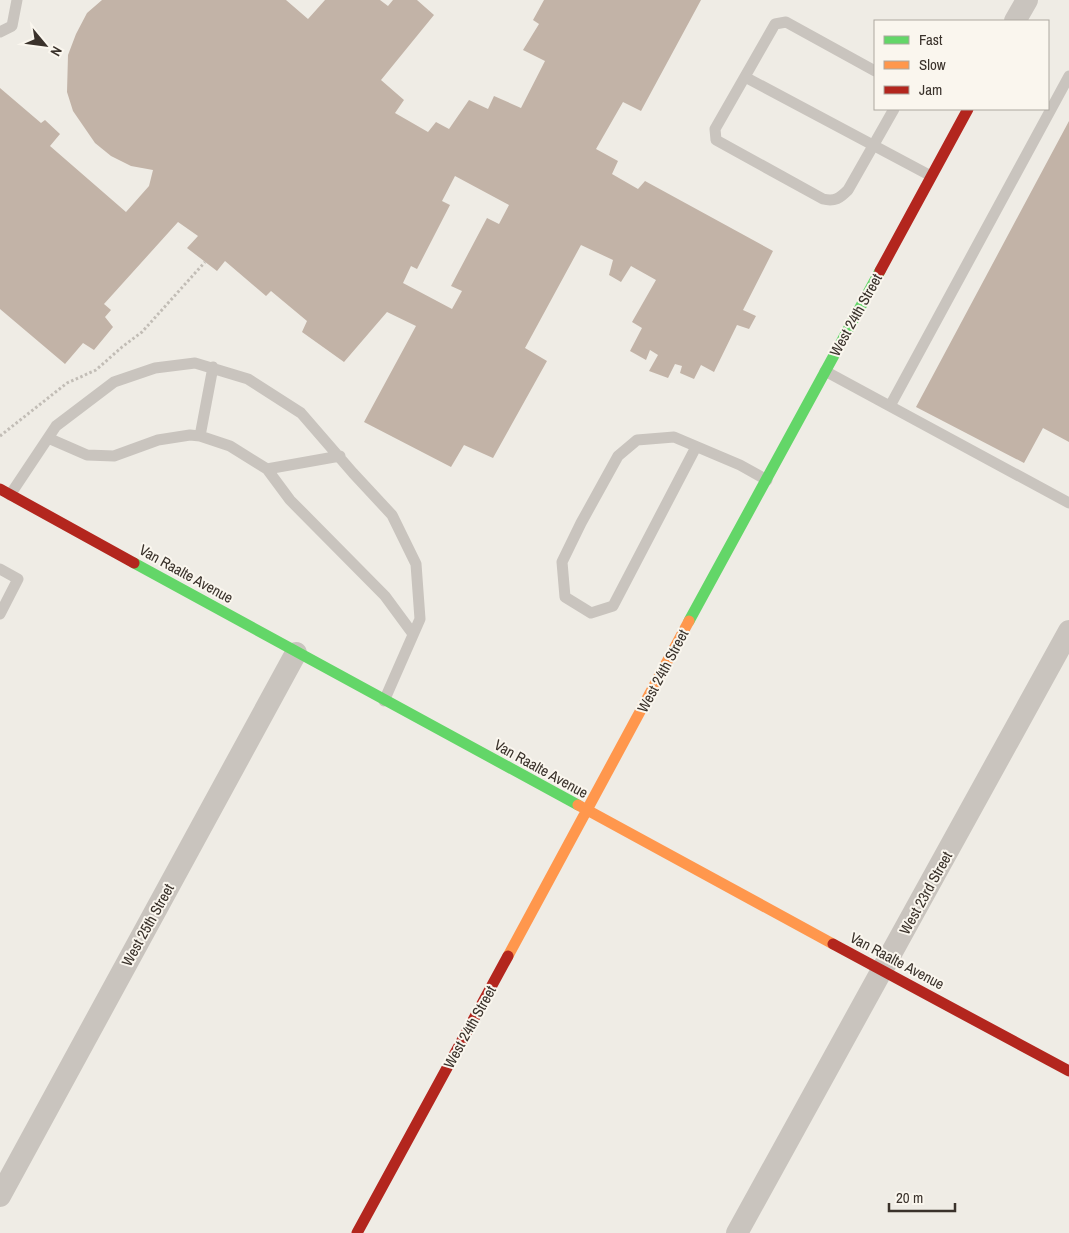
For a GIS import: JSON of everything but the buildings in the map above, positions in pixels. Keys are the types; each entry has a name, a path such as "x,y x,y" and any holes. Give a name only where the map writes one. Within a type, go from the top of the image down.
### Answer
{"street":[{"path":"1016,20 1026,0"},
{"name":"West 24th Street","path":"358,1233 967,110"},
{"name":"Van Raalte Avenue","path":"5,492 384,701 1069,1071"},
{"name":"West 23rd Street","path":"738,1233 1069,631"},
{"name":"West 25th Street","path":"0,1196 296,653"}],"lane":[{"path":"0,32 12,26 17,0"},
{"path":"874,70 786,22 775,24 715,129 716,140 823,199 832,201 840,198 848,190 893,110"},
{"path":"890,406 1069,76"},
{"path":"745,77 931,176"},
{"path":"5,492 56,426 114,382 155,368 195,363 248,379 301,413 392,515 416,564 420,619 384,701"},
{"path":"200,436 213,368"},
{"path":"826,371 1069,503"},
{"path":"48,438 87,456 114,456 158,440 190,435 200,436 230,446 267,470 290,500 385,596 413,634"},
{"path":"696,446 613,606 591,613 565,597 562,562 618,456 637,440 674,437 696,446 740,465 767,480"},
{"path":"267,470 340,456"},
{"path":"0,569 18,579 0,614"}],"path":[{"path":"0,436 67,383 96,370 142,332 205,262"}],"traffic: fast":[{"path":"689,621 880,271"},
{"path":"134,563 578,805"}],"traffic: slow":[{"path":"508,956 689,621"},
{"path":"578,805 833,944"}],"traffic: jam":[{"path":"880,271 967,110"},
{"path":"0,489 134,563"},
{"path":"833,944 1069,1071"},
{"path":"357,1233 508,956"}]}
